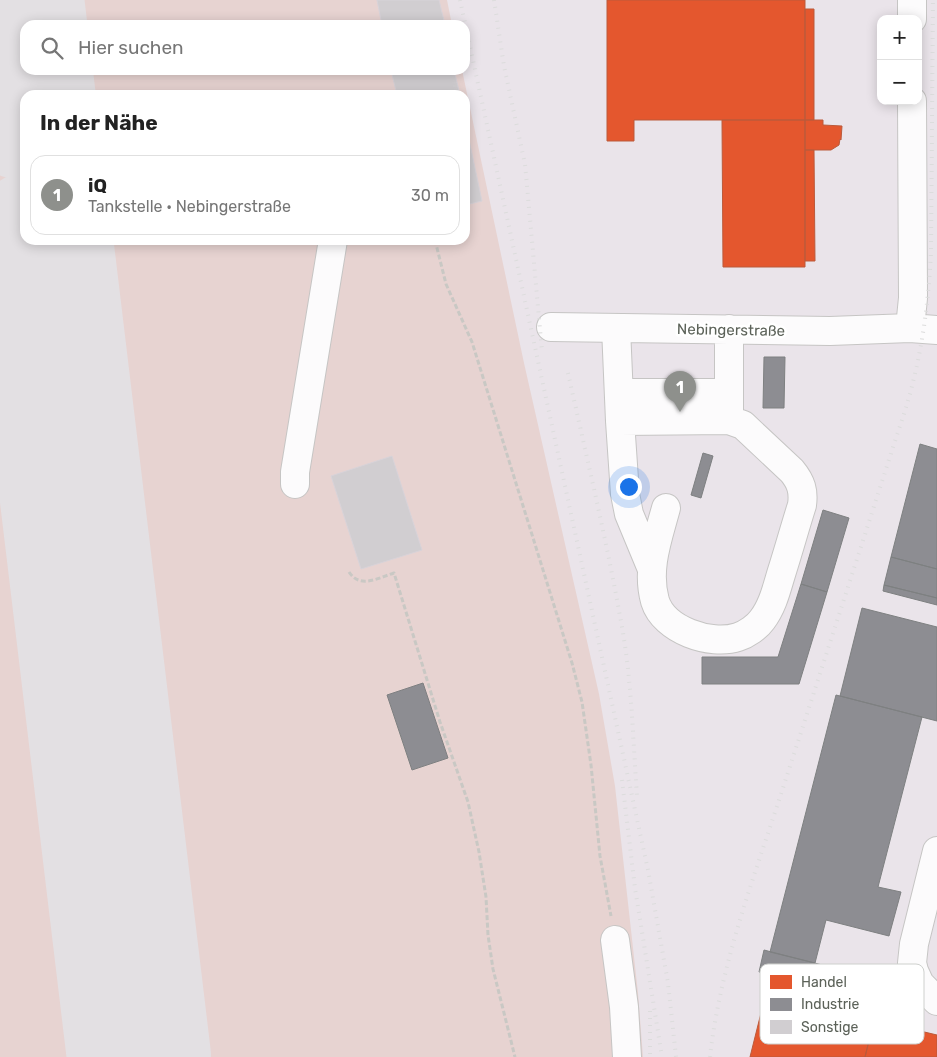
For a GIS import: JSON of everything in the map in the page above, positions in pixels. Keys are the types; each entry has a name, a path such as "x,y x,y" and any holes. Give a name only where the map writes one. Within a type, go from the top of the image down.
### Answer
{"street":[{"path":"912,0 912,15"},
{"path":"910,328 912,298 912,105"},
{"path":"295,484 295,472 332,245"},
{"name":"Nebingerstraße","path":"551,327 830,331 910,328 937,330"},
{"path":"616,328 620,421 625,494 629,514 651,567 655,601 660,613 684,632 702,637 738,638 763,619 772,602 802,505 803,492 801,485 792,471 743,425 729,420 620,421"},
{"path":"729,330 729,420"},
{"path":"619,393 729,393"},
{"path":"651,567 666,508"},
{"path":"912,964 914,944 937,851"},
{"path":"615,940 624,1007 627,1057"},
{"path":"924,988 937,1001"}],"path":[{"path":"436,245 446,284 472,342 572,663 582,702 591,765 600,856 615,940"},
{"path":"349,572 357,580 363,582 369,582 394,573 440,722 468,802 486,897 488,936 493,969 515,1057"}],"shaded area":[{"path":"0,0 447,0 451,20 20,20 20,75 463,75 466,90 20,90 20,245 470,245 470,108 524,363 599,694 615,786 638,993 643,1057 0,1057"}],"building: Handel":[{"path":"607,0 805,0 805,120 634,120 634,141 607,141"},
{"path":"805,9 814,9 814,120 805,120"},
{"path":"722,120 805,120 805,267 723,267"},
{"path":"805,120 823,120 823,125 842,126 839,145 831,150 805,150"},
{"path":"805,150 814,150 815,261 805,261"},
{"path":"760,1017 760,1044 868,1044 865,1057 750,1057"},
{"path":"924,1032 937,1035 937,1057 865,1057 868,1044 924,1044"}],"building: Industrie":[{"path":"764,357 785,357 784,408 763,408"},
{"path":"920,444 937,449 937,569 891,557"},
{"path":"703,453 713,456 701,498 691,495"},
{"path":"823,510 849,518 827,592 801,584"},
{"path":"891,557 937,569 937,598 884,585"},
{"path":"801,584 827,592 799,684 702,684 702,657 778,657"},
{"path":"884,585 937,598 937,605 883,591"},
{"path":"862,608 937,627 937,721 840,696"},
{"path":"423,683 448,758 412,770 387,695"},
{"path":"836,695 922,717 878,887 901,892 889,936 826,920 815,963 770,952"},
{"path":"764,950 818,964 761,964"}],"building: Sonstige":[{"path":"377,0 439,0 444,20 381,20"},
{"path":"392,75 455,75 459,90 396,90"},
{"path":"470,145 482,201 470,204"},
{"path":"392,456 422,550 361,569 331,476"}],"runway":[{"path":"12,0 20,66"},
{"path":"21,75 23,90"},
{"path":"42,245 139,1057"}],"railway":[{"path":"460,0 464,20"},
{"path":"494,0 504,66 525,164 542,351"},
{"path":"710,1057 721,990 729,957 905,410 918,363 926,315 931,252 933,0"},
{"path":"470,46 648,870 668,983 676,1057"},
{"path":"568,373 604,535 623,633 630,694 637,796"},
{"path":"622,780 635,888 662,1057"},
{"path":"650,1011 650,1057"}],"place":[{"name":"iQ","path":"680,412"}]}
